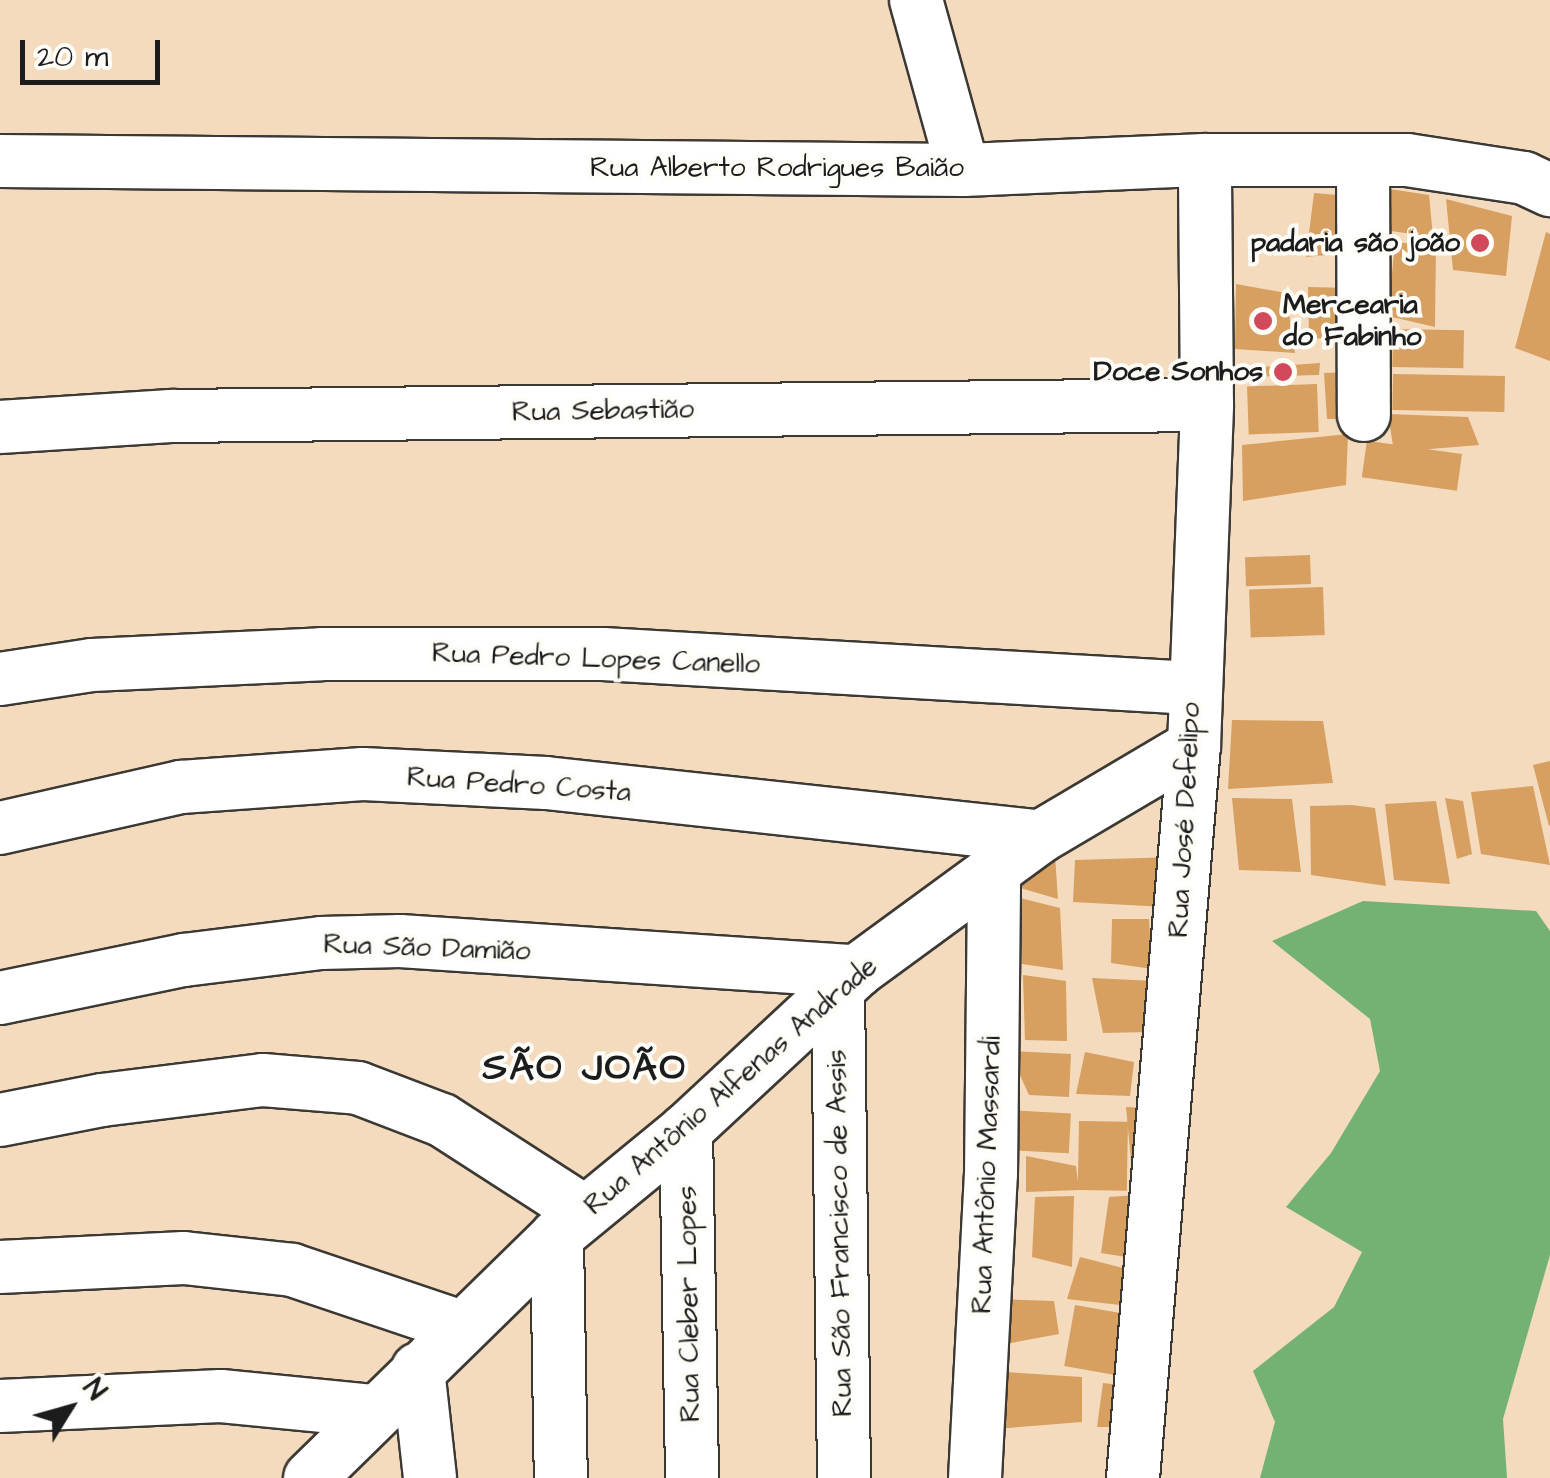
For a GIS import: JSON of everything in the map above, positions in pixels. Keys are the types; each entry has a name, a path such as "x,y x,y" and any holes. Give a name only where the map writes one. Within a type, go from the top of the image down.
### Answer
{"street":[{"path":"916,0 963,170"},
{"name":"Rua Alberto Rodrigues Baião","path":"0,161 963,170 1205,160 1407,160 1524,178 1550,190"},
{"name":"Rua José Defelipo","path":"1133,1478 1194,746 1192,688 1206,405 1205,160"},
{"path":"1363,160 1364,415"},
{"name":"Rua Sebastião","path":"0,427 172,416 1206,405"},
{"name":"Rua Pedro Lopes Canello","path":"0,679 92,665 322,654 603,654 1192,688"},
{"name":"Rua Antônio Alfenas Andrade","path":"310,1478 374,1411 571,1224 686,1130 848,979 1040,837 1194,746"},
{"name":"Rua Pedro Costa","path":"0,828 181,787 363,774 546,783 1040,837"},
{"name":"Rua Antônio Massardi","path":"975,1478 991,1174 994,871"},
{"name":"Rua São Damião","path":"0,998 184,960 321,943 400,942 848,979"},
{"name":"Rua São Francisco de Assis","path":"844,1478 848,979"},
{"path":"0,1120 102,1100 262,1080 358,1088 442,1120 571,1224 561,1478"},
{"name":"Rua Cleber Lopes","path":"686,1130 692,1478"},
{"path":"0,1267 184,1258 292,1270 461,1327"},
{"path":"418,1369 430,1478"},
{"path":"0,1406 221,1396 374,1411"}],"green space":[{"path":"1363,901 1536,911 1550,931 1550,1255 1503,1419 1507,1478 1260,1478 1275,1422 1253,1371 1334,1307 1362,1252 1286,1207 1331,1153 1380,1071 1370,1019 1272,941"}],"building":[{"path":"1383,188 1429,195 1433,237 1384,230"},
{"path":"1314,193 1349,196 1346,253 1306,257"},
{"name":"padaria são joão","path":"1446,199 1512,216 1506,276 1453,270"},
{"path":"1546,232 1550,234 1550,361 1515,348"},
{"path":"1395,242 1436,246 1435,327 1388,316"},
{"name":"Mercearia do Fabinho","path":"1236,284 1286,293 1295,353 1235,349"},
{"path":"1308,287 1352,288 1356,340 1309,338"},
{"path":"1393,329 1464,330 1463,368 1392,367"},
{"name":"Doce Sonhos","path":"1320,363 1319,375 1247,377 1247,368"},
{"path":"1345,372 1353,419 1327,419 1324,373"},
{"path":"1393,374 1505,376 1504,412 1392,410"},
{"path":"1317,384 1319,432 1249,434 1247,386"},
{"path":"1388,414 1468,417 1479,445 1394,452"},
{"path":"1348,434 1346,485 1243,501 1242,445"},
{"path":"1367,441 1462,454 1457,491 1362,477"},
{"path":"1310,555 1311,584 1246,586 1245,557"},
{"path":"1323,587 1325,635 1251,638 1249,590"},
{"path":"1232,720 1323,721 1333,783 1228,789"},
{"path":"1550,761 1550,825 1549,826 1533,765"},
{"path":"1533,786 1550,865 1481,854 1471,792"},
{"path":"1232,798 1292,799 1301,872 1239,870"},
{"path":"1445,798 1463,801 1472,854 1457,859"},
{"path":"1436,801 1450,884 1394,880 1385,804"},
{"path":"1310,806 1375,808 1386,886 1311,875"},
{"path":"1055,856 1058,899 1017,887"},
{"path":"1176,857 1165,907 1073,902 1075,860"},
{"path":"1020,898 1060,908 1063,970 1022,964"},
{"path":"1112,919 1149,919 1152,969 1111,963"},
{"path":"1023,975 1066,981 1067,1041 1025,1040"},
{"path":"1092,978 1154,981 1151,1032 1103,1033"},
{"path":"1009,1051 1071,1054 1069,1097 1029,1095"},
{"path":"1085,1052 1134,1062 1130,1096 1076,1094"},
{"path":"1126,1107 1148,1108 1152,1168 1131,1161"},
{"path":"1006,1110 1071,1113 1069,1153 1004,1150"},
{"path":"1079,1121 1128,1122 1127,1191 1078,1190"},
{"path":"1026,1156 1076,1166 1079,1190 1026,1192"},
{"path":"1151,1194 1145,1260 1101,1253 1109,1197"},
{"path":"1074,1196 1072,1267 1032,1257 1035,1197"},
{"path":"1080,1257 1123,1268 1120,1305 1067,1299"},
{"path":"998,1299 1054,1301 1059,1334 1000,1345"},
{"path":"1075,1305 1137,1316 1126,1377 1064,1366"},
{"path":"990,1371 1082,1377 1082,1422 995,1429"},
{"path":"1103,1383 1121,1385 1119,1427 1097,1427"}],"place":[{"name":"padaria são joão","path":"1480,243"},
{"name":"Mercearia do Fabinho","path":"1263,321"},
{"name":"Doce Sonhos","path":"1283,372"}],"district":[{"name":"SÃO JOÃO","path":"585,1069"}]}
